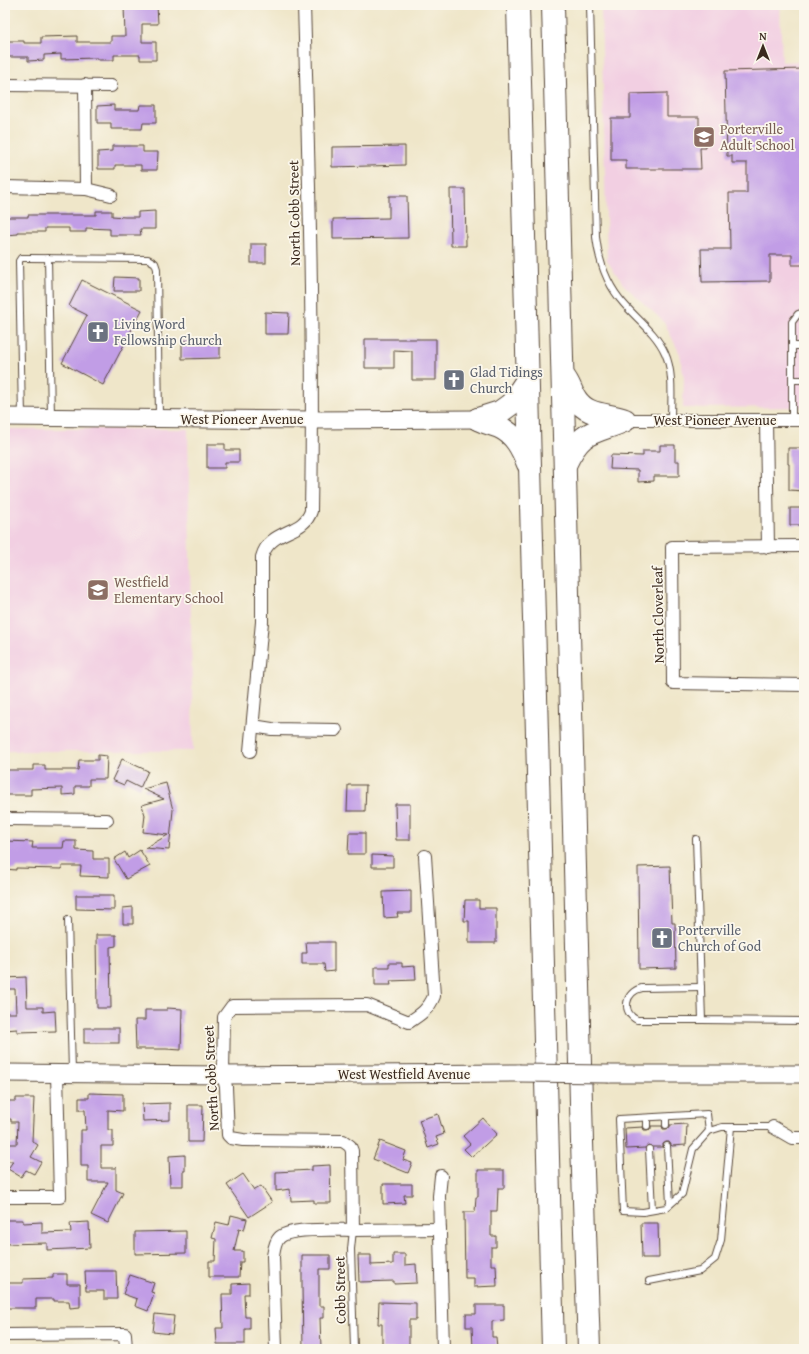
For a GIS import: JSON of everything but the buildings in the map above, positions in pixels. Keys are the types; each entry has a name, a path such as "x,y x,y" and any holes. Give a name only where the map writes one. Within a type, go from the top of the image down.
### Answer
{"highway":[{"path":"518,5 553,1349"},
{"path":"553,5 582,1142 589,1349"},
{"path":"563,375 569,383 576,399 587,410 600,415 616,416 625,420"},
{"path":"478,419 500,412 511,404 527,380"},
{"path":"478,419 501,428 510,434 523,451 530,469"},
{"path":"565,465 575,446 585,436 596,430 625,420"}],"street":[{"name":"North Cobb Street","path":"253,726 262,622 262,557 264,548 270,542 303,524 309,518 311,511 312,420 308,114 304,5"},
{"path":"5,85 111,86"},
{"path":"85,85 86,189"},
{"path":"5,187 86,189 110,195"},
{"name":"West Pioneer Avenue","path":"13,417 312,420 478,419"},
{"name":"West Pioneer Avenue","path":"625,420 798,420"},
{"path":"766,420 768,547 804,546"},
{"name":"North Cloverleaf","path":"768,547 672,547 673,683 804,684"},
{"path":"250,751 253,726 272,729 336,730"},
{"path":"5,820 107,820"},
{"name":"North Cobb Street","path":"353,1230 352,1151 347,1143 338,1141 243,1140 231,1138 228,1135 226,1087 223,1075 224,1016 232,1006 366,1005 409,1022 424,1012 432,1002 434,996 425,856"},
{"name":"West Westfield Avenue","path":"5,1073 223,1075 519,1073 804,1074"},
{"path":"5,1197 60,1197 64,1073"},
{"path":"773,1127 792,1138 804,1138"},
{"path":"441,1176 439,1196 443,1349"},
{"path":"276,1349 273,1256 278,1238 285,1233 296,1231 440,1229"},
{"path":"5,1335 125,1334 126,1349"}],"lane":[{"path":"590,5 596,230 598,252 604,274 616,295 646,326 660,343 665,354 669,366 671,420"},
{"path":"13,417 19,261 21,258 148,259 155,263 157,269 160,419"},
{"path":"48,258 51,418"},
{"path":"798,420 792,380 792,322 798,314 804,312"},
{"path":"792,346 804,346"},
{"path":"792,380 804,380"},
{"path":"696,839 702,1020"},
{"path":"64,1073 68,920"},
{"path":"701,987 636,989 628,998 628,1009 630,1014 637,1020 804,1021"},
{"path":"709,1132 707,1114 620,1119 623,1211 643,1212 666,1208 682,1194 693,1149 709,1132 722,1127 773,1127"},
{"path":"666,1116 666,1125"},
{"path":"647,1118 647,1126"},
{"path":"649,1281 700,1271 715,1259 721,1240 731,1127"},
{"path":"667,1146 670,1204"},
{"path":"648,1149 652,1210"},
{"name":"Cobb Street","path":"353,1230 351,1249 354,1349"}],"shaded area":[{"name":"Porterville Adult School","path":"601,5 780,5 782,62 804,61 804,407 683,408 684,379 680,354 664,322 625,286 607,261"},
{"name":"Westfield Elementary School","path":"5,429 188,429 193,751 5,751"}],"place":[{"name":"Porterville Adult School","path":"704,137"},
{"name":"Living Word Fellowship Church","path":"98,332"},
{"name":"Glad Tidings Church","path":"454,380"},
{"name":"Westfield Elementary School","path":"98,590"},
{"name":"Porterville Church of God","path":"662,938"}]}
